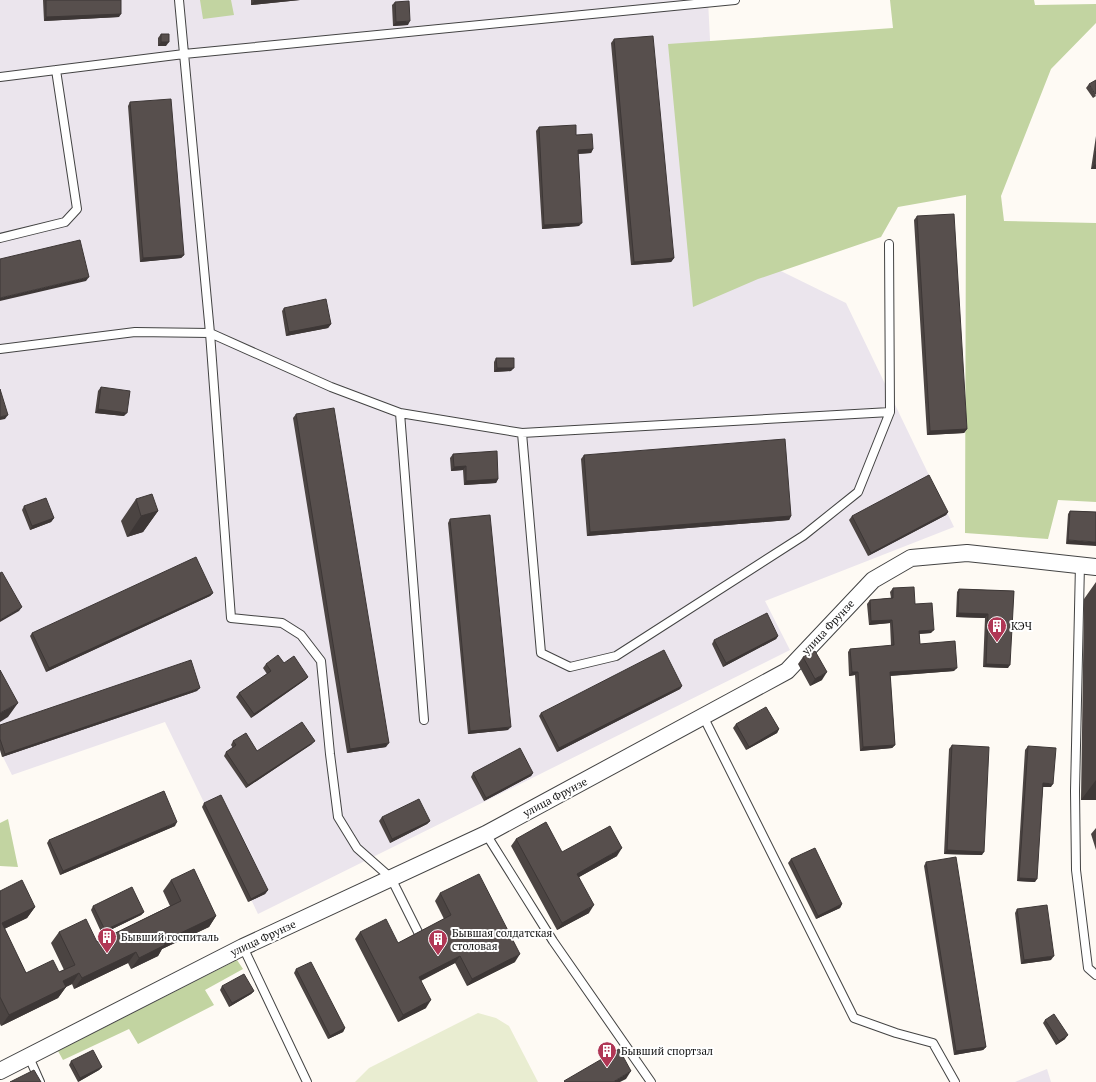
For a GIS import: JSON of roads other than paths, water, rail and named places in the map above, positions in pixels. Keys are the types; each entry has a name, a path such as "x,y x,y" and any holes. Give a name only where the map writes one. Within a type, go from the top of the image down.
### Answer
{"street":[{"name":"улица Фрунзе","path":"0,1072 243,947 486,834 787,671 873,580 911,558 967,553 1080,564 1096,567"}],"lane":[{"path":"179,0 210,333 231,618 282,623 301,635 322,661 330,754 338,817 357,848 391,878 418,932"},
{"path":"0,77 184,54 735,0"},
{"path":"0,238 65,222 77,209 56,70"},
{"path":"522,433 540,654 570,667 616,656 803,536 858,492 890,412 889,244"},
{"path":"0,349 135,332 210,333 330,388 400,413 522,433 890,412"},
{"path":"400,413 424,720"},
{"path":"1080,564 1075,791 1076,870 1088,968 1096,975"},
{"path":"703,716 854,1018 933,1043 955,1082"},
{"path":"486,834 554,941 651,1082"},
{"path":"243,947 307,1082"},
{"path":"28,1057 40,1082"}],"place":[{"name":"КЭЧ","path":"997,643"},
{"name":"Бывший госпиталь","path":"107,954"},
{"name":"Бывшая солдатская столовая","path":"438,956"},
{"name":"Бывший спортзал","path":"607,1068"}]}
